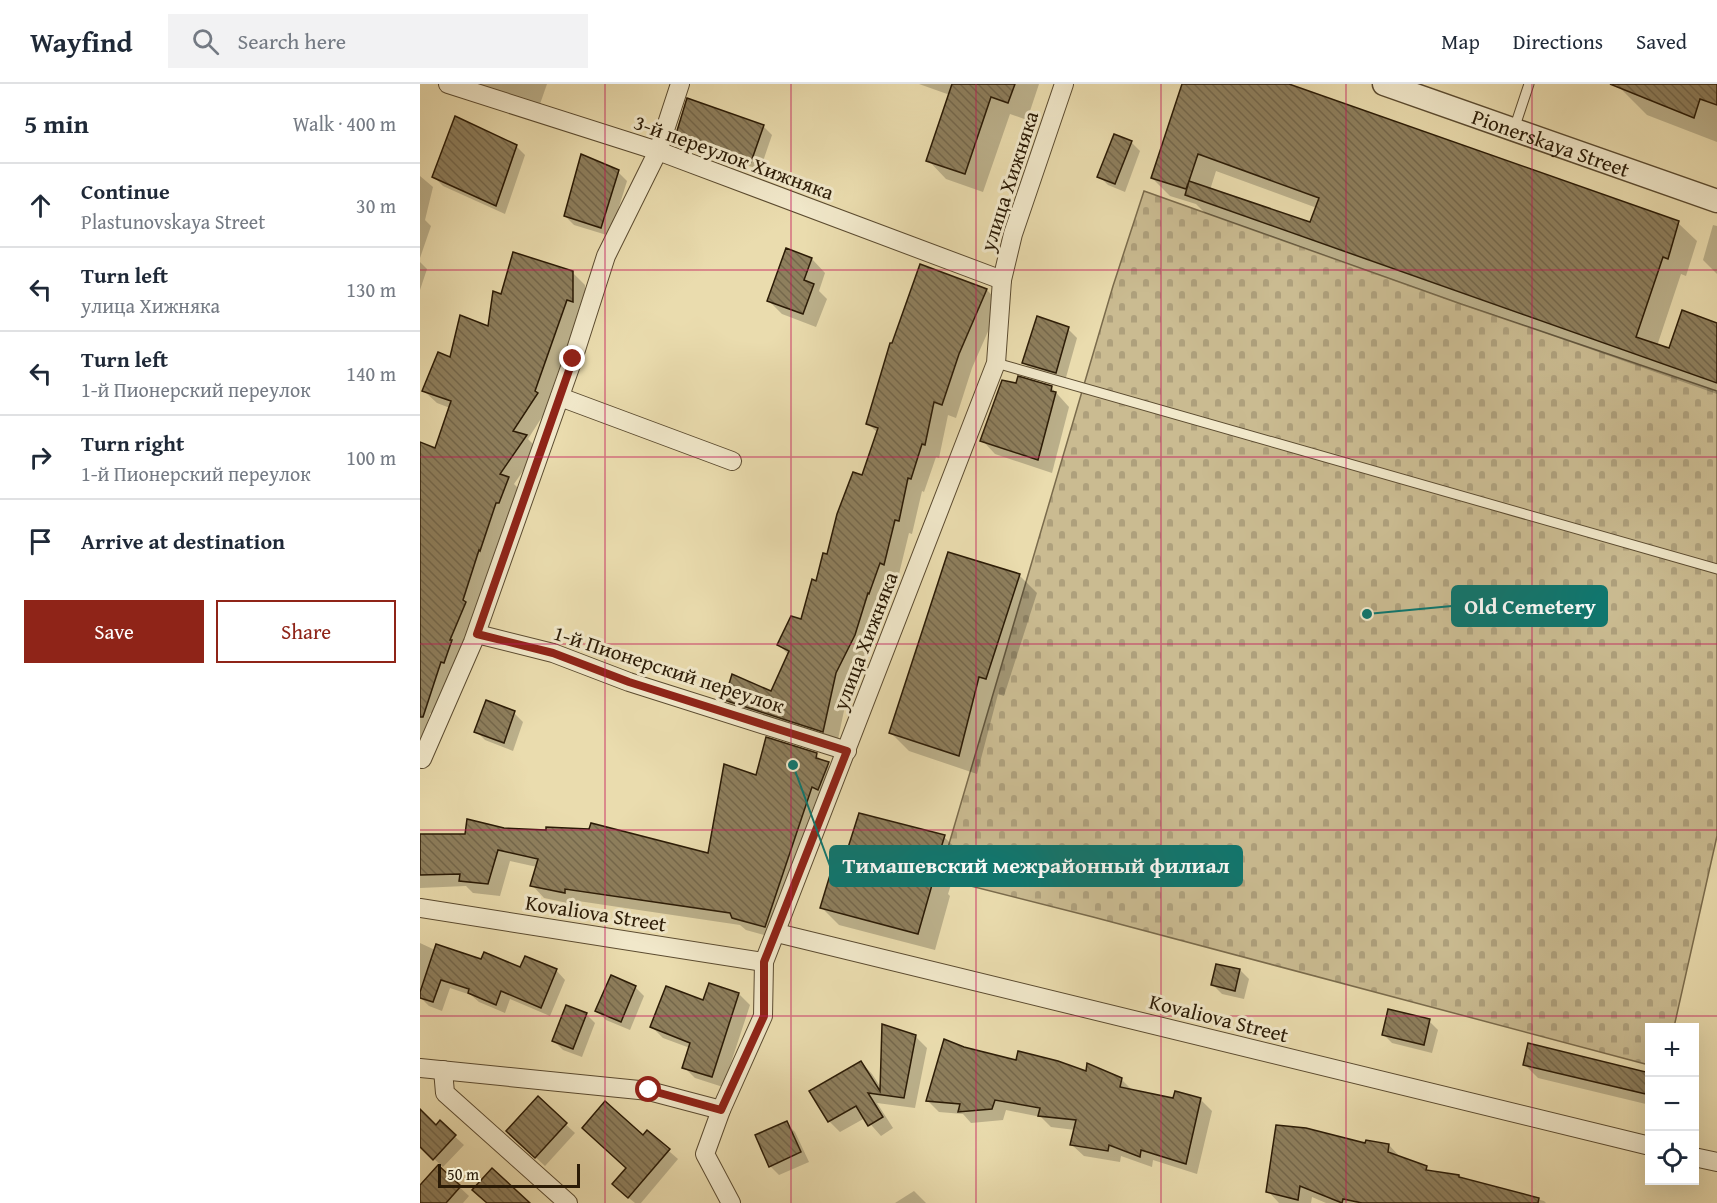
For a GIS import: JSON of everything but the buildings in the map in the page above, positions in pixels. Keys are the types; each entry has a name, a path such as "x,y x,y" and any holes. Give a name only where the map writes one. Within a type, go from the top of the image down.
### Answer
{"street":[{"name":"3-й переулок Хижняка","path":"448,84 658,151 1002,280"},
{"path":"422,759 477,634 560,397 606,256 658,151 680,84"},
{"name":"улица Хижняка","path":"731,1203 705,1154 721,1110 764,1016 764,962 996,363 1002,280 1013,234 1064,84"},
{"name":"Pionerskaya Street","path":"1384,84 1717,201"},
{"path":"560,397 732,460"},
{"name":"1-й Пионерский переулок","path":"477,634 553,653 629,682 847,751"},
{"name":"Kovaliova Street","path":"420,908 764,962"},
{"name":"Kovaliova Street","path":"777,933 1645,1145"},
{"path":"420,1068 649,1090 721,1110"},
{"path":"443,1070 445,1093 568,1203"},
{"path":"1699,1158 1717,1162"}],"lane":[{"path":"1514,129 1529,84"},
{"path":"996,363 1717,569"}],"green space":[{"path":"1144,191 1461,304 1717,391 1717,836 1675,1023 1645,1023 1645,1064 939,878 1113,286"}],"place":[{"name":"Old Cemetery","path":"1367,614"},
{"name":"Тимашевский межрайонный филиал","path":"793,765"}],"route":[{"path":"573,359 477,634 553,653 629,682 847,751 764,962 764,1016 721,1110 649,1090"}]}
